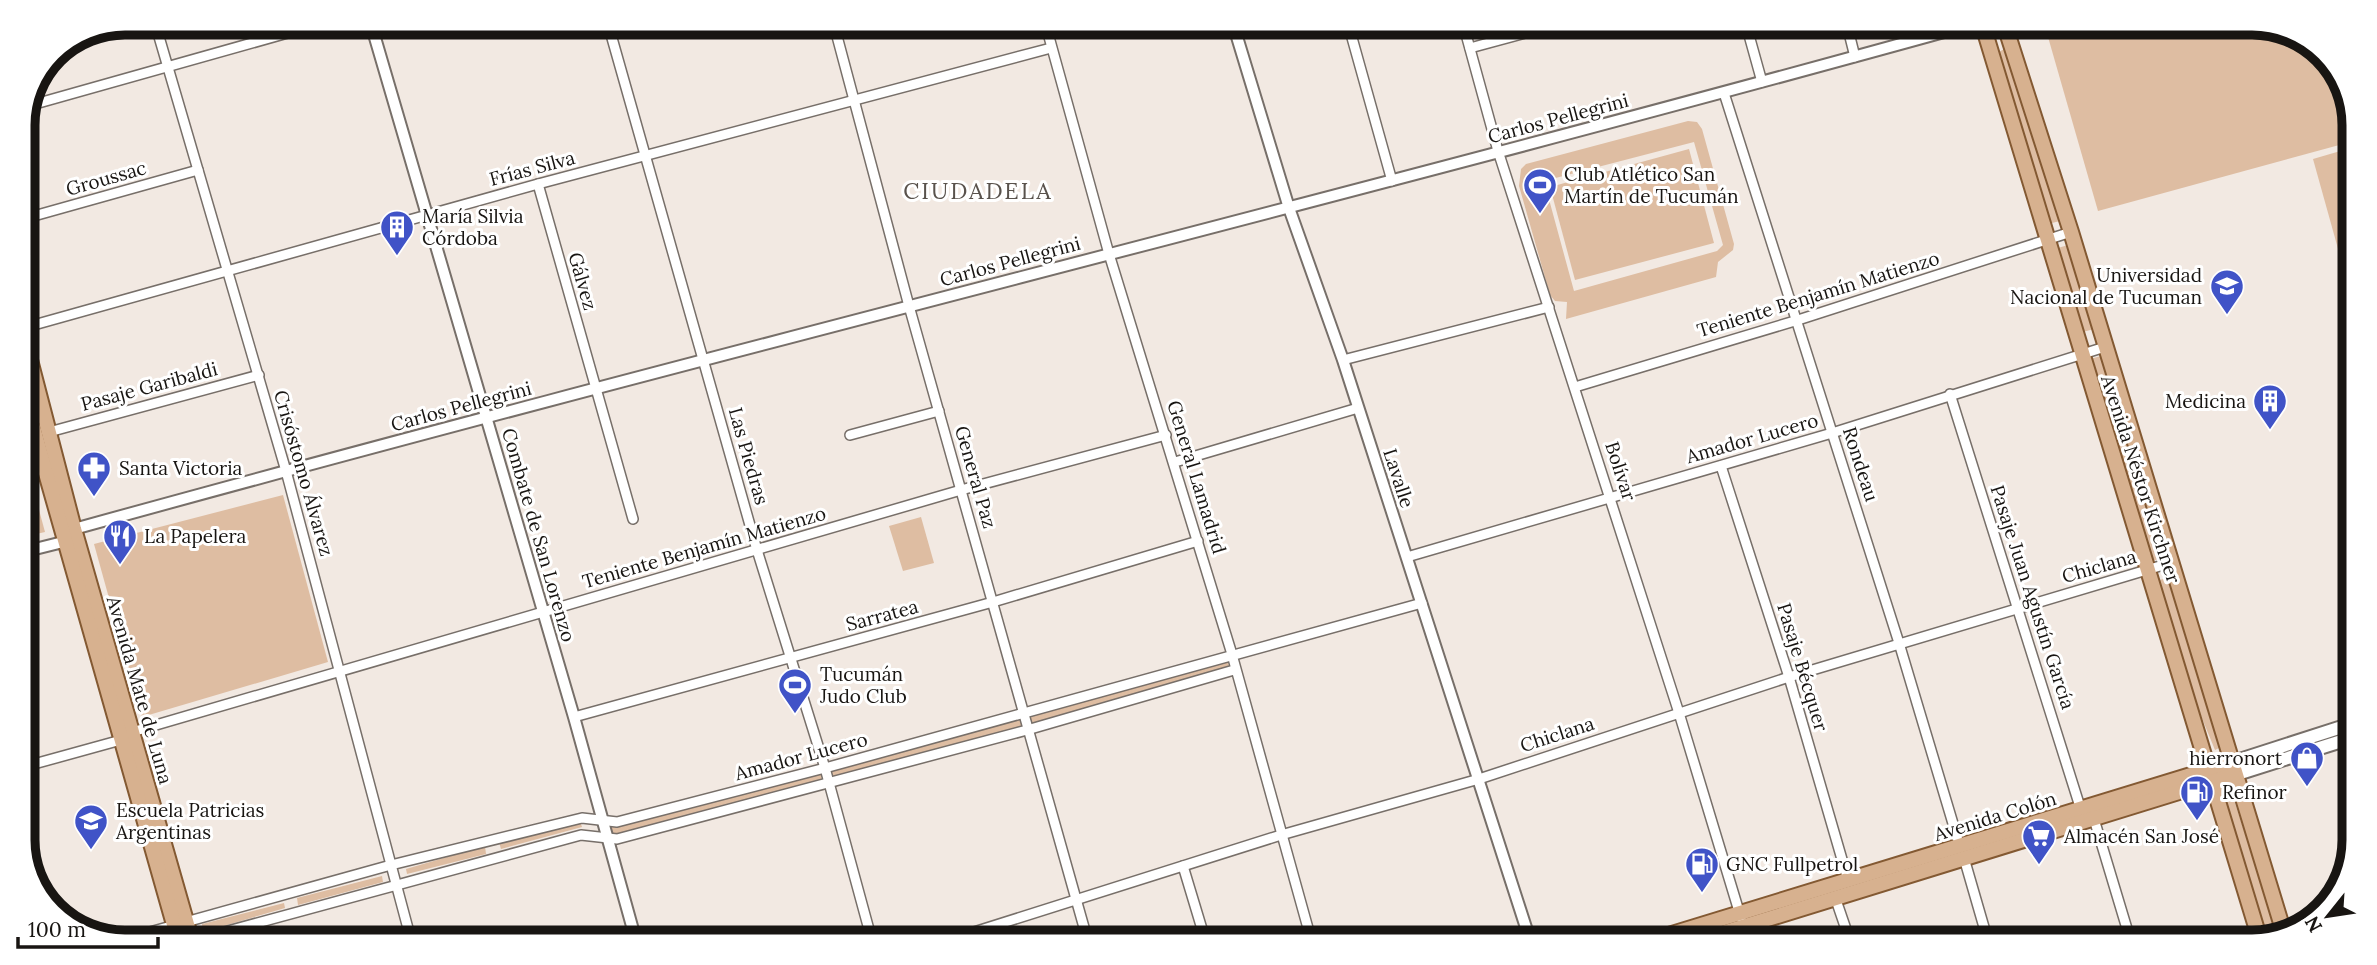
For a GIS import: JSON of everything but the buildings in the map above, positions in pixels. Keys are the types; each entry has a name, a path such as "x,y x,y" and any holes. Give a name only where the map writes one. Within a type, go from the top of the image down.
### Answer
{"main road":[{"name":"Avenida Néstor Kirchner","path":"1986,35 2257,929"},
{"name":"Avenida Néstor Kirchner","path":"2008,35 2071,232 2281,925"},
{"name":"Avenida Mate de Luna","path":"35,376 126,736"},
{"name":"Avenida Mate de Luna","path":"35,437 63,542 126,736 182,929"},
{"name":"Avenida Colón","path":"1721,930 1848,880 2094,819 2342,727"},
{"name":"Avenida Colón","path":"2232,769 2342,741"},
{"name":"Avenida Colón","path":"1698,930 1835,897 2081,810 2211,776"}],"street":[{"name":"Crisóstomo Álvarez","path":"158,35 259,374 341,671 408,930"},
{"path":"38,104 280,35"},
{"name":"Combate de San Lorenzo","path":"374,35 574,717 633,930"},
{"name":"Las Piedras","path":"611,35 757,550 825,768 869,930"},
{"name":"General Paz","path":"837,35 909,306 1084,930"},
{"name":"General Lamadrid","path":"1048,35 1109,254 1175,462 1232,656 1308,930"},
{"name":"Lavalle","path":"1236,35 1289,208 1343,360 1527,930"},
{"path":"1351,35 1392,181"},
{"name":"Bolívar","path":"1466,35 1498,151 1611,496 1742,920"},
{"path":"1470,48 1518,35"},
{"path":"1749,35 1762,82"},
{"path":"1850,35 1856,57"},
{"name":"Carlos Pellegrini","path":"74,529 594,387 1392,181 1934,35"},
{"name":"Frías Silva","path":"35,327 228,270 538,184 1051,48"},
{"name":"Rondeau","path":"1724,93 1899,643 1985,930"},
{"name":"Groussac","path":"35,216 198,170"},
{"name":"Gálvez","path":"538,184 633,519"},
{"name":"Teniente Benjamín Matienzo","path":"1575,387 1798,320 2071,232"},
{"path":"1343,360 1549,307"},
{"name":"Amador Lucero","path":"1407,557 1832,433 2105,347"},
{"name":"Pasaje Garibaldi","path":"50,432 259,374"},
{"name":"Pasaje Juan Agustín García","path":"1950,394 2081,810"},
{"path":"1175,462 1358,408"},
{"path":"850,435 939,411"},
{"name":"Teniente Benjamín Matienzo","path":"35,763 542,611 961,490 1166,435"},
{"name":"Pasaje Bécquer","path":"1721,466 1789,677 1848,880"},
{"path":"35,549 63,542 74,529"},
{"name":"Sarratea","path":"574,717 993,602 1198,541"},
{"name":"Chiclana","path":"988,930 1281,835 1479,779 1789,677 2170,564"},
{"name":"Amador Lucero","path":"182,929 289,893 391,865 582,818 617,822 825,768 1422,603"},
{"name":"Amador Lucero","path":"231,930 396,883 581,835 608,840 828,783 1027,730 1234,670"},
{"path":"2094,819 2127,930"},
{"path":"490,841 494,857"},
{"path":"1183,866 1202,930"},
{"path":"289,893 294,913"},
{"path":"1835,897 1846,930"}],"shaded area":[{"path":"2047,35 2270,37 2287,42 2307,53 2333,85 2342,119 2342,144 2098,211"},
{"path":"2006,48 2060,221 2048,224 1997,53"},
{"name":"Club Atlético San Martín de Tucumán","path":"1688,121 1697,122 1702,129 1734,244 1733,250 1718,262 1716,277 1566,319 1567,302 1555,301 1550,295 1519,186 1521,169 1526,164","holes":["1694,142 1723,245 1717,251 1574,291 1544,181"]},
{"path":"1689,149 1714,243 1575,280 1550,187"},
{"path":"2342,151 2342,263 2313,159"},
{"path":"2068,245 2094,329 2083,332 2058,248"},
{"path":"2101,356 2162,558 2152,561 2090,359"},
{"path":"35,495 45,532 35,534"},
{"path":"283,495 328,662 142,717 94,544"},
{"path":"921,517 934,563 903,571 889,526"},
{"path":"2168,578 2221,747 2215,750 2199,711 2159,580"},
{"path":"1228,661 1229,668 1031,726 1028,717"},
{"path":"1020,718 1022,728 831,778 829,771"},
{"path":"821,774 822,781 611,835 609,827"},
{"path":"2231,791 2276,926 2262,929 2222,793"},
{"path":"580,821 582,827 501,849 499,842"},
{"path":"485,846 486,854 407,874 406,869"},
{"path":"382,876 383,882 298,905 297,898"},
{"path":"284,903 285,908 210,930 203,930 202,924"}],"place":[{"name":"Club Atlético San Martín de Tucumán","path":"1540,215"},
{"name":"María Silvia Córdoba","path":"397,257"},
{"name":"Universidad Nacional de Tucuman","path":"2227,316"},
{"name":"Medicina","path":"2270,431"},
{"name":"Santa Victoria","path":"94,498"},
{"name":"La Papelera","path":"120,566"},
{"name":"Tucumán Judo Club","path":"795,715"},
{"name":"hierronort","path":"2307,788"},
{"name":"Refinor","path":"2197,822"},
{"name":"Escuela Patricias Argentinas","path":"91,851"},
{"name":"Almacén San José","path":"2039,866"},
{"name":"GNC Fullpetrol","path":"1702,894"}],"district":[{"name":"CIUDADELA","path":"978,190"}]}
